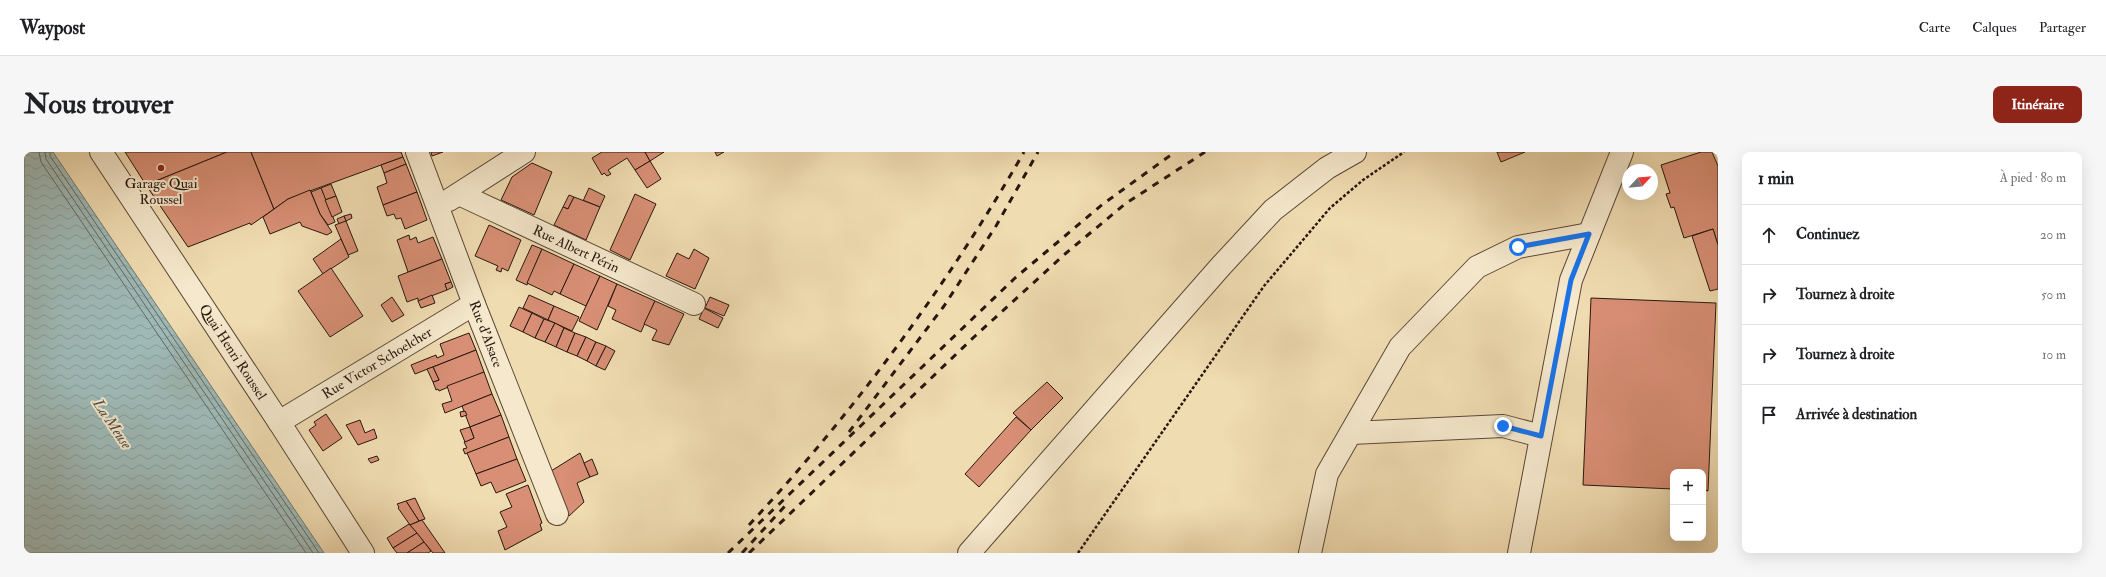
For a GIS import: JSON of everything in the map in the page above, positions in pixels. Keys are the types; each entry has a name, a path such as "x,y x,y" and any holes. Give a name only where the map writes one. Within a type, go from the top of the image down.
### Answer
{"street":[{"name":"Quai Henri Roussel","path":"101,152 280,422 363,553"},
{"name":"Rue d'Alsace","path":"417,152 474,304 557,514"},
{"path":"438,207 524,152"},
{"path":"969,553 1221,266 1273,210 1327,168 1355,152"},
{"path":"1519,553 1571,280 1622,152"},
{"name":"Rue Albert Périn","path":"459,194 694,304"},
{"path":"1310,553 1327,474 1400,347 1477,267 1518,247 1589,234"},
{"name":"Rue Victor Schoelcher","path":"280,422 474,304"},
{"path":"1351,433 1503,426 1541,436"}],"path":[{"path":"1078,553 1264,286 1330,208 1363,180 1404,152"}],"water":[{"name":"La Meuse","path":"24,152 53,152 324,553 24,553"}],"building":[{"name":"Garage Quai Roussel","path":"125,152 227,152 146,185"},
{"path":"227,152 251,152 274,209 251,225 250,223 188,247 146,185"},
{"path":"251,152 401,152 403,157 288,199 274,209"},
{"path":"431,152 443,152 432,156"},
{"path":"602,152 645,152 650,161 635,170 627,158 608,170 611,174 607,176 604,173 602,175 592,158"},
{"path":"645,152 664,152 650,161"},
{"path":"715,152 724,152 717,156"},
{"path":"1497,152 1525,152 1501,162"},
{"path":"1701,152 1712,152 1718,166 1718,245 1713,229 1684,238 1674,207 1671,208 1666,194 1670,193 1661,165"},
{"path":"403,157 406,164 384,173 381,165"},
{"path":"650,161 661,179 647,188 635,170"},
{"path":"532,163 552,172 534,215 501,200 512,177"},
{"path":"406,164 417,192 383,205 377,187 387,183 384,173"},
{"path":"331,184 336,196 325,200 321,188"},
{"path":"321,188 335,222 328,225 320,214 311,192"},
{"path":"589,188 605,196 600,207 583,201"},
{"path":"310,190 320,214 332,232 327,235 302,226 300,222 270,234 263,217 288,199"},
{"path":"417,192 427,220 405,229 401,218 396,219 394,214 387,216 383,205"},
{"path":"635,194 656,204 630,260 610,250"},
{"path":"569,195 574,197 568,209 563,207"},
{"path":"336,196 342,212 332,217 325,200"},
{"path":"574,197 600,207 586,240 554,225 563,207 568,209"},
{"path":"351,214 352,218 346,221 344,216"},
{"path":"344,216 346,221 339,224 337,219"},
{"path":"346,221 358,251 348,255 335,225"},
{"path":"489,225 521,240 508,271 502,268 501,272 496,270 498,266 475,256"},
{"path":"1713,229 1718,245 1718,289 1710,291 1692,236"},
{"path":"409,235 410,240 416,237 418,243 433,237 442,259 408,272 397,240"},
{"path":"341,239 349,257 323,274 313,259"},
{"path":"532,245 542,249 527,285 516,280"},
{"path":"542,249 574,264 560,294 554,291 552,295 527,283"},
{"path":"694,249 709,258 695,289 666,276 677,253 689,259"},
{"path":"442,259 451,282 445,284 447,290 418,301 418,298 407,302 398,276"},
{"path":"574,264 600,276 586,306 560,294"},
{"path":"331,268 363,316 330,337 298,291"},
{"path":"600,276 617,284 597,330 579,321"},
{"path":"451,282 453,287 447,290 445,284"},
{"path":"617,284 655,301 641,332 612,319 616,310 608,306"},
{"path":"432,295 435,303 421,308 418,301"},
{"path":"529,295 554,306 548,320 523,308"},
{"path":"392,297 404,315 392,322 381,305"},
{"path":"710,297 729,305 724,316 705,308"},
{"path":"1591,298 1716,303 1708,491 1706,491 1706,469 1670,469 1670,489 1583,485"},
{"path":"655,301 684,314 669,345 652,340 657,330 644,324"},
{"path":"554,306 579,317 572,331 548,320"},
{"path":"519,307 532,313 523,332 510,326"},
{"path":"704,308 723,318 718,328 699,319"},
{"path":"532,313 544,319 535,338 523,332"},
{"path":"544,319 555,323 545,342 535,338"},
{"path":"555,323 564,328 556,347 545,342"},
{"path":"564,328 575,333 567,352 556,347"},
{"path":"469,333 476,350 415,374 411,365 436,355 437,358 444,355 440,344"},
{"path":"575,333 586,337 577,356 567,352"},
{"path":"586,337 596,342 587,361 577,356"},
{"path":"596,342 606,346 596,366 587,361"},
{"path":"606,346 615,351 605,370 596,366"},
{"path":"476,350 484,372 439,391 438,389 436,390 433,382 439,380 433,367"},
{"path":"433,367 439,380 433,382 427,369"},
{"path":"484,372 492,394 445,413 442,404 452,401 447,386"},
{"path":"1047,382 1063,398 1031,430 1013,413"},
{"path":"492,394 501,415 470,427 462,406"},
{"path":"465,411 467,415 461,417 460,412"},
{"path":"326,414 342,438 323,451 309,430 316,425 314,422"},
{"path":"501,415 509,437 465,454 463,449 467,448 464,442 474,438 470,427"},
{"path":"1016,417 1031,430 979,487 965,474"},
{"path":"360,420 365,433 374,429 377,438 358,445 346,425"},
{"path":"470,427 474,438 465,442 460,430"},
{"path":"509,437 517,459 476,474 467,453"},
{"path":"580,453 590,477 577,483 584,502 569,516 551,471"},
{"path":"377,456 379,460 371,463 368,459"},
{"path":"517,459 526,481 496,493 491,482 481,486 476,474"},
{"path":"592,459 598,474 590,477 584,463"},
{"path":"528,485 542,523 540,524 542,530 505,550 498,531 507,527 500,512 512,507 506,494"},
{"path":"415,498 425,519 419,521 406,501"},
{"path":"406,501 419,521 410,525 398,508 399,507 397,504"},
{"path":"422,520 445,553 433,553 410,525"},
{"path":"409,524 417,533 393,548 387,538"},
{"path":"417,533 424,542 407,553 397,553 393,548"},
{"path":"424,542 431,551 428,553 407,553"}],"railway":[{"path":"749,525 825,438 862,393 897,346 963,251 1024,152"},
{"path":"849,432 944,306 996,226 1038,152"},
{"path":"728,553 1015,278 1103,204 1175,152"},
{"path":"749,553 974,337 1065,254 1125,204 1205,152"},
{"path":"742,553 785,506"}],"place":[{"name":"Garage Quai Roussel","path":"161,168"}],"route":[{"path":"1503,426 1541,436 1571,280 1589,234 1518,247"}]}
